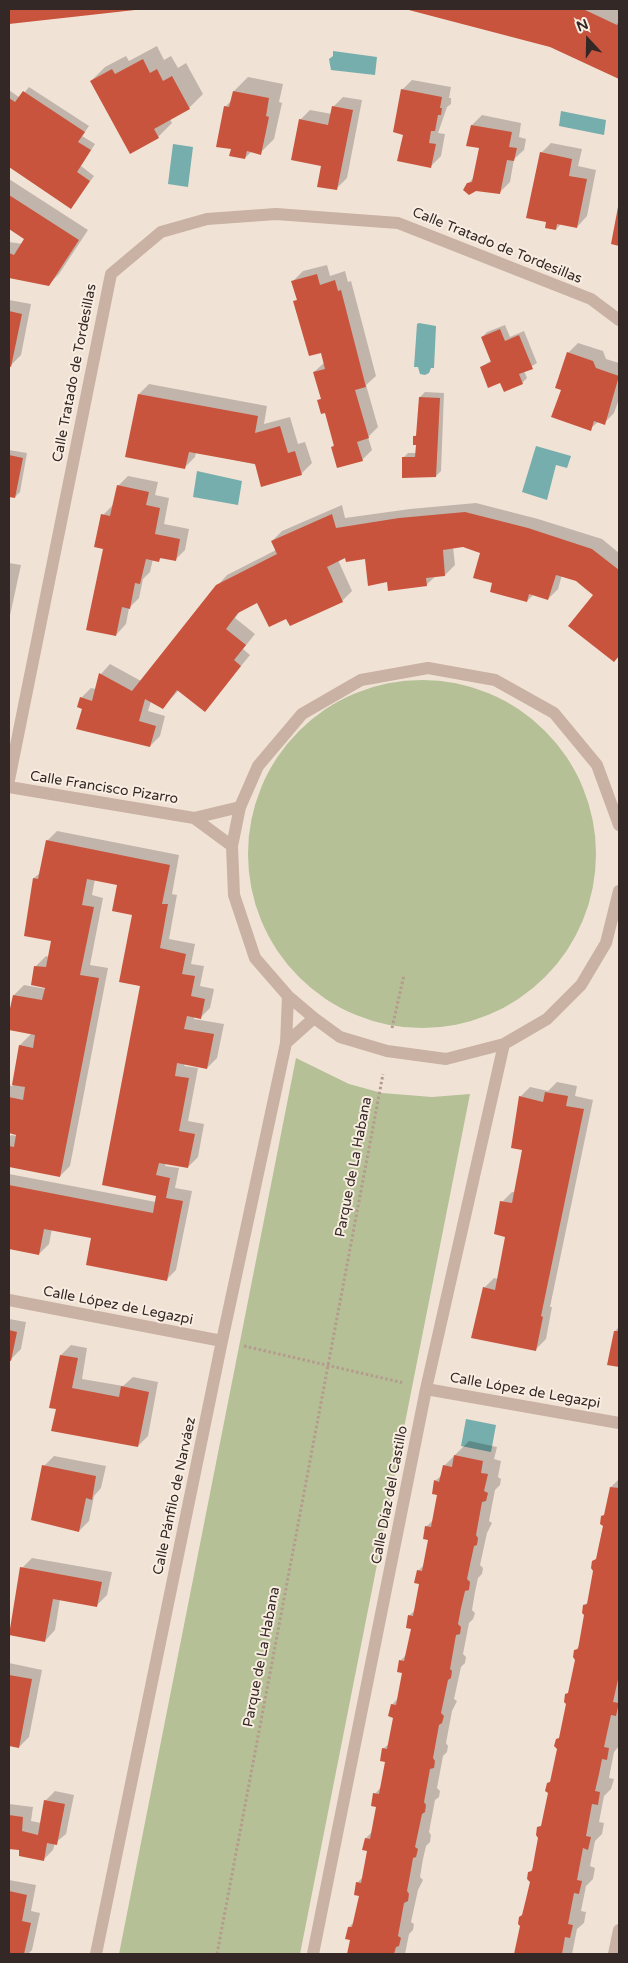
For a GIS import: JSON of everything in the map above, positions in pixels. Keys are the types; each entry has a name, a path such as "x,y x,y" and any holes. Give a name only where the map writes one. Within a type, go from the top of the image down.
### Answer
{"street":[{"name":"Calle Tratado de Tordesillas","path":"9,780 111,274 161,232 207,219 276,214 398,223 590,299 619,320"},
{"path":"619,826 597,765 554,713 495,680 428,668 361,680 302,714 258,766 240,807 232,846 234,895 255,958 288,996 340,1037 387,1051 446,1058 504,1044 546,1019 581,985 606,943 617,911 619,891"},
{"name":"Calle Francisco Pizarro","path":"9,787 194,818 240,807"},
{"name":"Calle Francisco Pizarro","path":"194,818 232,846"},
{"name":"Calle Pánfilo de Narváez","path":"96,1954 222,1341 286,1043 288,996"},
{"path":"286,1043 314,1018"},
{"name":"Calle Díaz del Castillo","path":"313,1954 426,1389 504,1044"},
{"name":"Calle López de Legazpi","path":"9,1300 222,1341"},
{"name":"Calle López de Legazpi","path":"426,1389 619,1423"},
{"path":"614,1954 619,1930"}],"path":[{"name":"Parque de La Habana","path":"217,1954 387,1051 404,975"},
{"path":"222,1341 329,1364 426,1389"}],"green space":[{"path":"422,680 456,683 473,687 504,700 533,719 557,743 576,772 589,803 593,820 596,854 593,888 589,905 576,936 557,965 533,989 504,1008 473,1021 456,1025 422,1028 388,1025 371,1021 340,1008 311,989 287,965 268,936 255,905 251,888 248,854 251,820 255,803 268,772 287,743 311,719 340,700 371,687 388,683"},
{"path":"296,1058 349,1084 382,1093 432,1097 470,1094 300,1954 119,1954"}],"water":[{"path":"333,51 377,57 375,75 331,70 329,59 333,56"},
{"path":"561,111 606,120 604,135 559,126"},
{"path":"173,144 193,147 188,187 168,184"},
{"path":"417,324 436,326 434,368 431,368 429,373 425,375 420,374 418,367 414,367"},
{"path":"536,446 571,456 567,468 556,465 547,500 522,492"},
{"path":"197,471 242,481 238,505 193,497"},
{"path":"466,1419 496,1425 491,1452 461,1446"}],"building":[{"path":"9,9 135,9 135,10 9,24"},
{"path":"405,9 583,9 617,25 619,20 619,79 550,47"},
{"path":"143,59 150,73 157,69 163,81 172,76 190,109 154,129 159,138 130,154 90,81 112,69 115,74"},
{"path":"401,89 442,97 441,115 438,115 435,131 431,131 429,143 436,144 431,168 397,161 403,135 393,132"},
{"path":"23,91 85,132 78,142 91,150 77,172 90,181 71,209 9,167 9,98 15,102"},
{"path":"233,91 269,98 266,116 269,117 261,155 247,151 245,159 229,156 231,149 216,147 224,106 229,107"},
{"path":"332,106 353,110 337,190 317,187 321,166 291,160 299,119 328,125"},
{"path":"471,125 512,132 509,147 517,148 514,161 507,160 500,194 476,191 469,195 463,190 467,183 472,182 479,148 466,146"},
{"path":"540,152 572,159 569,176 587,179 577,228 557,224 556,230 545,228 546,222 526,218"},
{"path":"9,195 79,240 49,286 9,278 9,253 14,255 24,239 9,229"},
{"path":"619,208 619,246 611,244"},
{"path":"317,274 320,285 335,280 338,291 341,290 366,387 355,390 369,438 357,442 363,461 337,468 331,447 334,446 325,413 321,414 317,400 321,399 313,372 325,369 321,353 309,356 293,301 297,300 291,281"},
{"path":"9,311 22,314 11,367 9,366"},
{"path":"500,329 505,341 519,335 533,369 519,374 523,384 504,392 500,383 488,388 480,367 491,362 481,337"},
{"path":"567,352 593,361 596,368 619,376 605,425 594,421 591,431 551,417 561,390 555,388"},
{"path":"138,394 258,416 255,433 280,426 288,453 295,451 302,475 261,487 255,464 189,452 185,469 125,457"},
{"path":"419,397 440,398 436,477 402,478 402,457 415,457 416,445 413,445 413,436 416,436"},
{"path":"9,455 23,458 15,498 9,497"},
{"path":"117,485 149,492 146,505 160,508 155,534 180,539 176,561 160,558 159,562 146,559 140,584 135,583 130,609 122,607 116,636 86,630 103,549 94,547 101,514 110,516"},
{"path":"465,512 528,528 592,549 619,570 619,656 614,662 568,626 593,595 576,581 556,575 548,600 529,594 527,602 490,592 492,583 473,578 480,553 463,547 443,550 445,576 426,578 427,586 388,591 387,582 368,586 365,559 346,562 345,558 327,567 343,602 290,626 286,619 269,627 257,603 238,613 226,629 246,645 234,660 241,666 205,712 177,690 163,709 145,699 139,721 156,726 150,747 76,729 82,709 77,707 80,697 92,701 99,673 132,691 216,585 277,554 271,541 332,514 336,528 399,518"},
{"path":"46,840 170,865 162,904 168,904 160,948 186,954 182,974 195,976 191,996 205,999 201,1019 187,1016 184,1029 214,1034 207,1069 177,1063 175,1076 189,1078 179,1131 195,1134 188,1168 159,1163 156,1175 170,1178 166,1198 183,1201 167,1281 86,1265 91,1238 44,1229 39,1255 9,1249 9,1185 153,1213 156,1196 102,1185 140,986 119,982 132,915 112,911 117,885 87,879 82,905 94,907 80,975 99,978 60,1177 9,1167 9,1146 14,1147 16,1135 9,1133 9,1097 23,1100 25,1087 12,1085 19,1045 33,1048 35,1035 9,1030 9,1013 13,995 42,1000 45,988 31,985 34,966 46,967 51,941 24,936 33,878 38,879"},
{"path":"545,1092 568,1096 566,1106 584,1109 541,1316 543,1317 536,1351 471,1338 483,1287 495,1290 505,1237 494,1234 500,1201 512,1203 522,1150 511,1148 519,1096 543,1102"},
{"path":"9,1330 17,1332 11,1361 9,1360"},
{"path":"614,1331 619,1331 619,1367 607,1365"},
{"path":"60,1355 78,1358 72,1388 119,1397 121,1386 149,1392 138,1447 51,1431 56,1409 49,1408"},
{"path":"454,1455 483,1461 481,1473 488,1474 484,1491 488,1493 486,1501 482,1502 476,1535 478,1538 477,1545 474,1546 467,1579 470,1582 469,1590 465,1591 461,1608 458,1624 461,1627 460,1634 456,1635 450,1669 452,1671 451,1678 448,1680 441,1713 444,1716 442,1723 439,1725 433,1758 435,1761 434,1768 430,1769 424,1802 426,1805 425,1812 422,1814 415,1847 418,1849 416,1857 413,1858 407,1891 409,1894 408,1901 404,1903 398,1936 401,1938 394,1954 347,1954 350,1940 345,1939 348,1927 352,1927 359,1896 354,1895 356,1882 361,1883 367,1851 362,1850 365,1838 370,1839 376,1807 371,1806 373,1793 379,1794 385,1762 380,1761 382,1748 387,1749 393,1718 388,1716 391,1704 396,1705 402,1673 397,1672 399,1660 404,1661 411,1629 406,1628 408,1615 413,1616 419,1584 414,1583 417,1570 422,1571 428,1540 423,1539 425,1526 431,1527 437,1495 432,1494 434,1480 439,1482 443,1465 452,1467"},
{"path":"42,1465 96,1476 92,1500 86,1498 79,1532 31,1520"},
{"path":"610,1487 619,1488 619,1675 613,1702 619,1703 616,1716 611,1715 604,1747 609,1748 607,1760 602,1759 595,1791 600,1792 598,1805 592,1804 586,1836 591,1837 588,1850 583,1848 577,1880 582,1881 579,1894 574,1893 568,1924 573,1925 570,1938 565,1937 562,1954 514,1954 520,1926 518,1924 519,1917 522,1915 530,1882 527,1879 528,1872 532,1871 538,1838 536,1835 537,1827 541,1826 548,1793 545,1791 547,1783 550,1782 557,1749 554,1746 556,1739 559,1738 566,1704 564,1702 565,1694 568,1693 575,1660 573,1657 574,1650 578,1649 584,1615 582,1613 583,1605 587,1604 593,1571 591,1568 592,1561 596,1559 603,1526 600,1524 601,1516 604,1515"},
{"path":"20,1567 102,1582 97,1607 53,1599 45,1642 9,1635"},
{"path":"9,1675 32,1679 19,1748 9,1746"},
{"path":"44,1800 65,1804 57,1845 47,1843 44,1861 19,1856 19,1850 9,1849 9,1815 23,1817 22,1831 38,1835"},
{"path":"9,1891 27,1895 22,1921 31,1923 24,1954 9,1954"}]}
